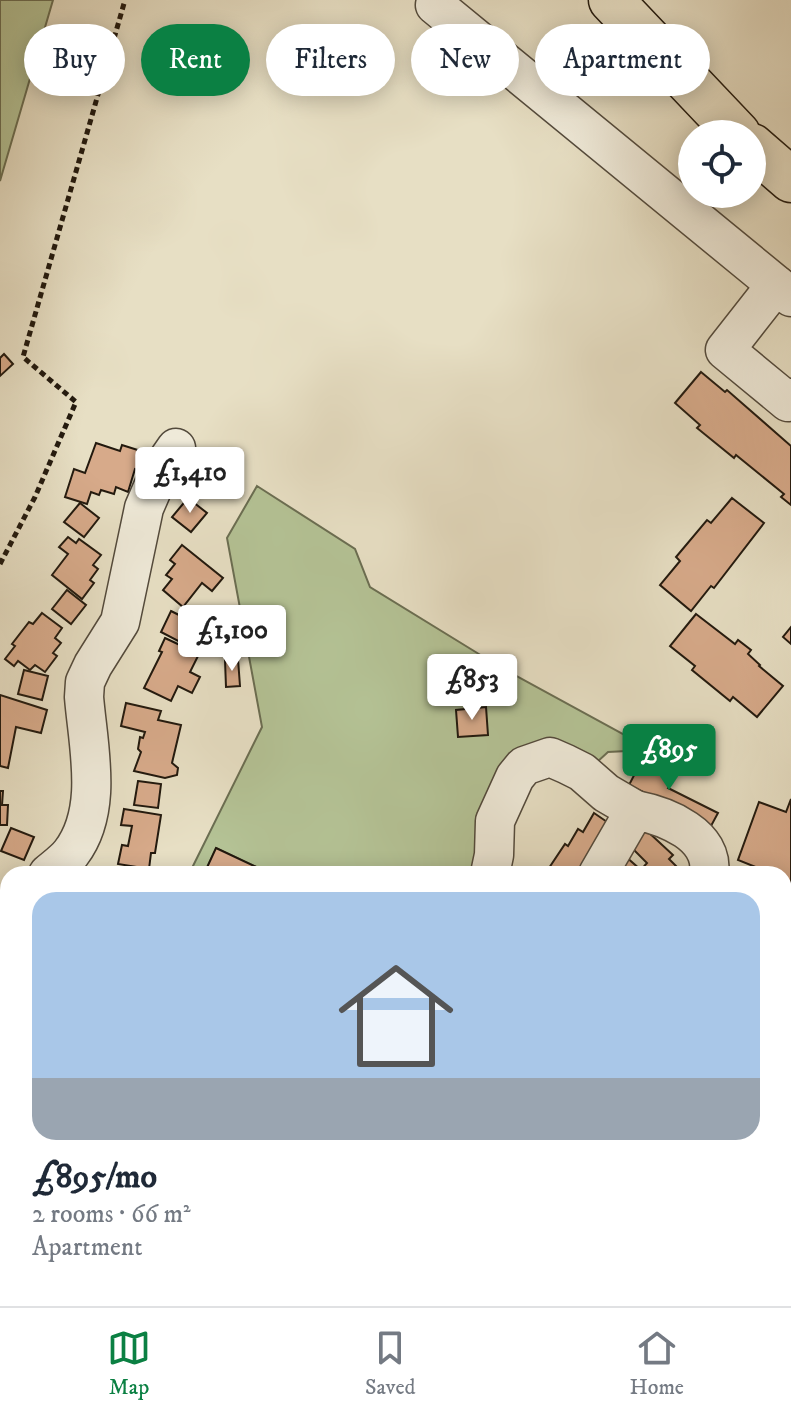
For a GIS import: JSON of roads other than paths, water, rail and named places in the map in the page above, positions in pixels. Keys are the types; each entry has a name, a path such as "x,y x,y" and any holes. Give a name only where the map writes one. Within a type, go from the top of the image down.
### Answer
{"main road":[{"path":"611,0 725,120"},
{"path":"766,158 791,180"}],"street":[{"path":"437,0 435,5 783,291 725,350 788,402 791,398"},
{"path":"57,866 71,854 86,828 91,792 85,682 120,622 144,508 160,471 176,448"},
{"path":"492,866 495,821 515,777 524,766 550,757 582,772 606,793 635,810 655,814 686,830 699,840 710,866"},
{"path":"603,866 635,810"}]}
